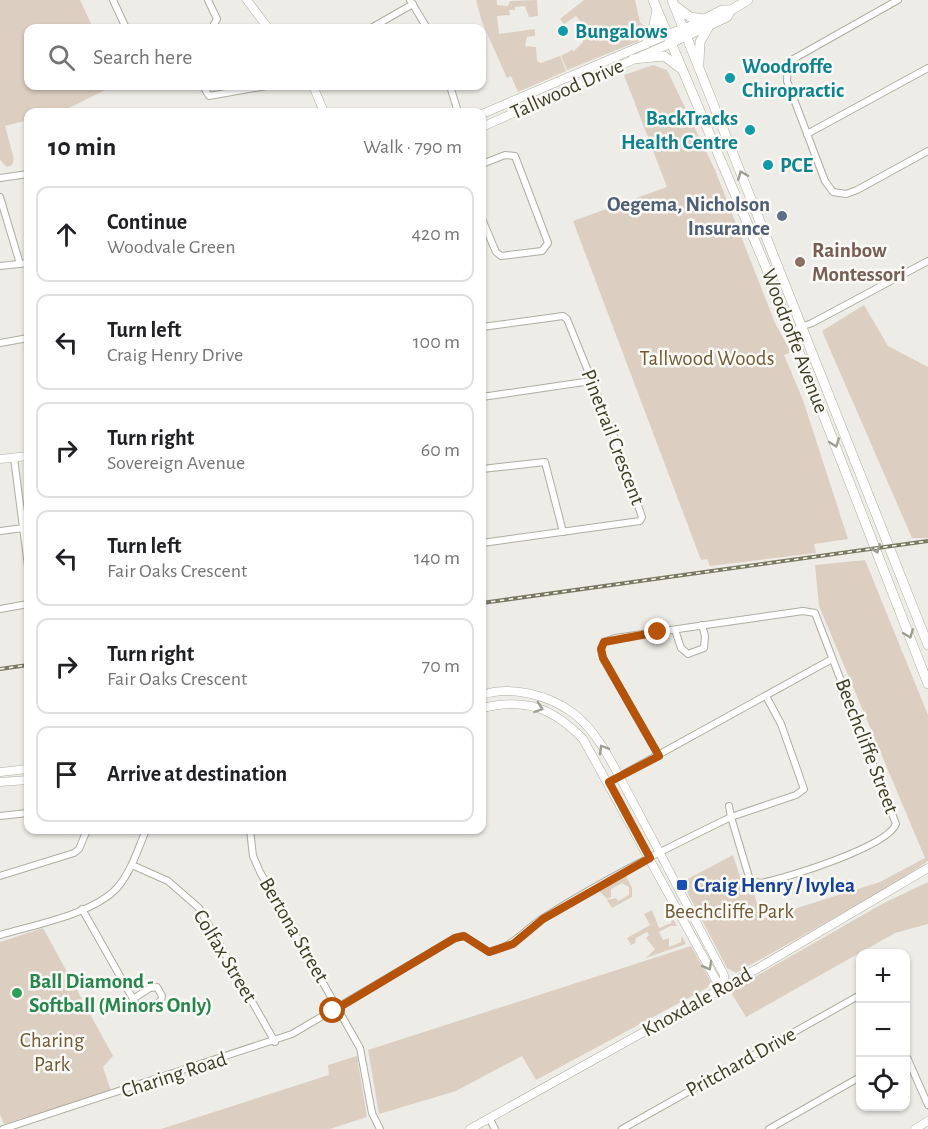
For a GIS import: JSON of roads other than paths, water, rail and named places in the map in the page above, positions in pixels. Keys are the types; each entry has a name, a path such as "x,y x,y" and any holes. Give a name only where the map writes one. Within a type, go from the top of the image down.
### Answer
{"main road":[{"name":"Woodroffe Avenue","path":"653,0 791,330 928,684"},
{"name":"Tallwood Drive","path":"669,39 727,17 730,10 748,0"},
{"name":"Woodroffe Avenue","path":"673,2 876,508 928,645"},
{"path":"673,2 690,17 707,23 700,42 699,65"},
{"path":"646,44 653,30 657,10"},
{"path":"633,59 663,56 681,70"},
{"path":"862,513 876,508"},
{"path":"889,585 903,580"}],"street":[{"path":"113,0 124,24"},
{"path":"208,0 217,19 214,24"},
{"path":"247,0 265,24"},
{"path":"898,0 788,62 787,81 825,180 833,192 839,194 857,190 928,151"},
{"path":"377,24 411,2 425,24"},
{"name":"Tallwood Drive","path":"486,112 646,44 669,39"},
{"name":"Tallwood Drive","path":"486,125 633,59 669,39"},
{"path":"807,134 928,68"},
{"path":"205,90 209,96 243,90"},
{"path":"315,90 321,108"},
{"path":"451,90 457,108"},
{"path":"486,162 505,155 515,156 548,243 542,251 501,256 495,252 486,229"},
{"path":"0,178 24,175"},
{"path":"0,197 20,264"},
{"path":"791,330 803,326 928,261"},
{"path":"0,266 24,263"},
{"name":"Pinetrail Crescent","path":"486,326 563,316 569,323 611,428 642,517 640,521 486,542"},
{"path":"0,343 24,339"},
{"path":"486,396 591,381"},
{"path":"0,459 24,457"},
{"path":"0,531 24,528 14,458"},
{"path":"486,469 545,462 563,532"},
{"path":"0,609 24,605"},
{"path":"609,782 659,756 832,659 815,613 803,611 615,638 604,642 601,649 603,658 659,756"},
{"path":"675,630 681,648 688,654 704,648 705,636 702,626"},
{"name":"Beechcliffe Street","path":"731,817 749,877 761,883 850,855 895,828 896,820 832,659"},
{"path":"486,695 515,691 559,704 586,724 619,777 660,852 724,975 724,987"},
{"path":"650,858 731,817 804,789 781,724 766,696"},
{"path":"486,707 505,703 522,704 554,715 583,739 609,782 716,980 724,987"},
{"path":"0,772 24,769"},
{"path":"0,782 24,780"},
{"path":"729,806 731,817"},
{"path":"0,816 24,813"},
{"path":"0,876 74,853 79,849 85,834"},
{"path":"0,935 82,909 105,898 116,889 132,865 144,834"},
{"name":"Bertona Street","path":"250,834 253,856 260,872 360,1048 372,1113 380,1129"},
{"name":"Charing Road","path":"3,1129 275,1042 339,1008 455,938 464,936 489,952 513,944 543,919 650,858"},
{"name":"Colfax Street","path":"132,865 168,881 199,908 275,1042"},
{"name":"Knoxdale Road","path":"470,1129 724,987 926,870"},
{"path":"82,909 133,999 137,1006 146,1009 161,1001 162,996 157,987 150,988 133,999"},
{"name":"Pritchard Drive","path":"622,1129 856,998"},
{"path":"907,1057 928,1106"},
{"path":"769,1129 856,1080"},
{"path":"489,1118 495,1129"},
{"path":"915,1129 928,1121"}],"railway":[{"path":"486,602 928,541"},
{"path":"0,669 24,666"}],"place":[{"name":"Bungalows","path":"563,31"},
{"name":"Woodroffe Chiropractic","path":"730,78"},
{"name":"BackTracks Health Centre","path":"750,130"},
{"name":"PCE","path":"768,165"},
{"name":"Oegema, Nicholson Insurance","path":"782,216"},
{"name":"Rainbow Montessori","path":"800,262"},
{"name":"Craig Henry / Ivylea","path":"682,885"},
{"name":"Ball Diamond - Softball (Minors Only)","path":"17,993"}],"park label":[{"name":"Tallwood Woods","path":"707,358"},
{"name":"Beechcliffe Park","path":"729,911"},
{"name":"Charing Park","path":"52,1052"}]}
